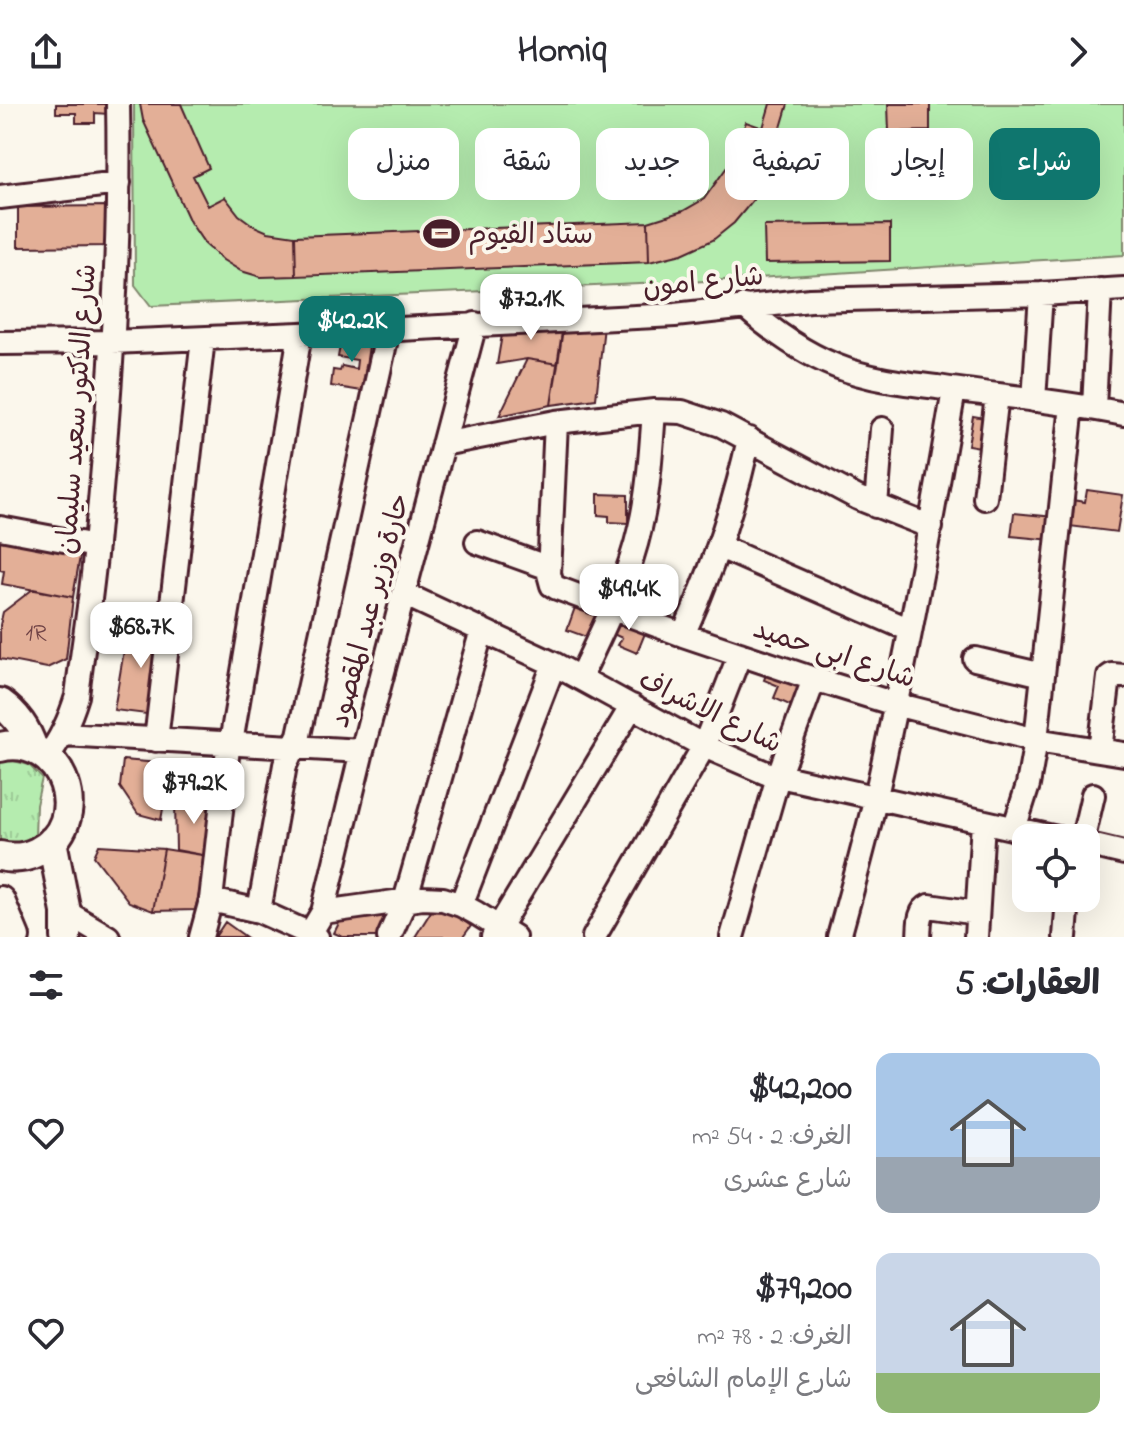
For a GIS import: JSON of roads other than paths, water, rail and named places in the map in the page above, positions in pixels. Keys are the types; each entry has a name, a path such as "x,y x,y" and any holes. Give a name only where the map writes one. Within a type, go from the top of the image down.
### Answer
{"street":[{"name":"شارع الدكتور سعيد سليمان","path":"48,747 71,716 77,696 96,546 112,342 119,183 118,104"},
{"path":"0,197 119,183"},
{"name":"شارع امون","path":"0,343 203,339 675,315 810,300 1124,289"},
{"path":"1016,824 1028,785 1036,740 1100,290"},
{"path":"1034,400 1041,294"},
{"path":"744,306 788,342 812,356 864,376 1124,414"},
{"name":"حارة وزير عبد المقصود","path":"312,936 323,912 362,751 475,324"},
{"path":"259,911 285,765 299,735 388,330"},
{"path":"201,937 211,900 230,744 300,334"},
{"path":"156,740 203,339"},
{"path":"839,937 875,799 895,704 931,527 954,390"},
{"path":"985,498 997,395"},
{"path":"443,444 556,422 654,411 682,412 721,425 876,506 931,527"},
{"path":"580,678 624,582 640,528 654,411"},
{"path":"477,542 549,568 556,422"},
{"path":"876,506 882,429"},
{"path":"683,635 720,547 749,439"},
{"path":"0,528 96,546"},
{"path":"720,547 910,630"},
{"name":"شارع ابى حميد","path":"549,568 549,580 557,588 814,679 895,704 1036,740 1124,754"},
{"name":"شارع الاشراف","path":"404,594 554,664 745,765 778,777 1012,829"},
{"path":"389,937 405,901 482,630"},
{"path":"594,937 704,746 740,654"},
{"path":"975,659 1043,675"},
{"path":"461,905 554,664"},
{"path":"1100,750 1109,677 1124,676"},
{"path":"732,937 778,777 814,679"},
{"path":"0,703 48,747 65,783 68,798 62,829 43,849 19,858 0,856"},
{"path":"323,912 423,898 443,899 461,905 502,934 632,706"},
{"path":"0,747 156,740 362,751"},
{"path":"1086,824 1093,795"},
{"path":"976,937 983,822"},
{"path":"52,841 66,924 108,937"},
{"path":"1100,847 1124,853"},
{"path":"211,900 259,911 312,936"},
{"path":"0,901 15,937"},
{"path":"919,937 922,913 929,906 977,913"},
{"path":"1065,937 1067,912"}],"place":[{"name":"ستاد الفيوم","path":"442,233"}]}
